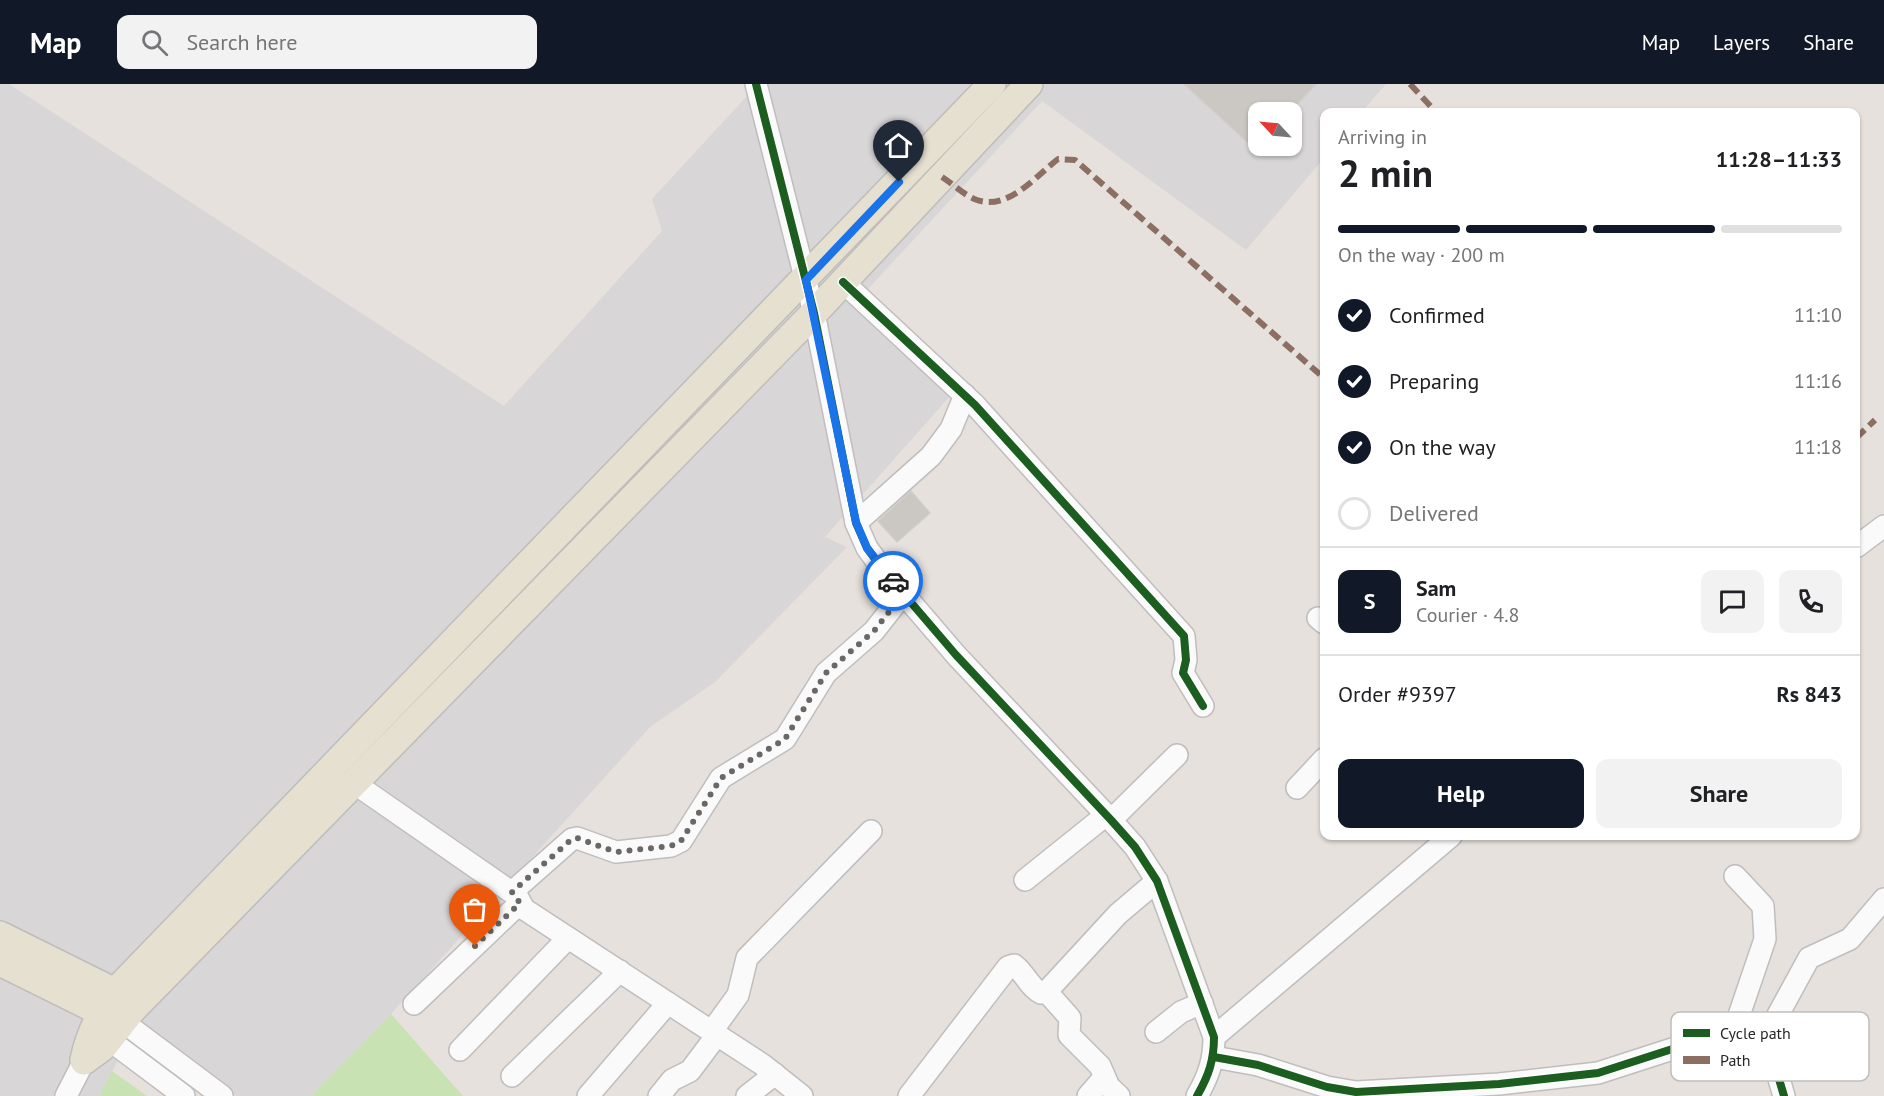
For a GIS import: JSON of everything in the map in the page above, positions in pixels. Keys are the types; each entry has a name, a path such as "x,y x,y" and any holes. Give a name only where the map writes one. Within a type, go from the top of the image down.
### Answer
{"main road":[{"path":"84,1061 116,1017 992,84"},
{"path":"116,1017 354,783 814,313 1029,84"},
{"path":"0,935 116,1017"},
{"path":"0,962 116,1017"}],"street":[{"path":"756,84 814,313 856,522 867,548 956,655 1109,817 1135,848 1157,881 1202,1003 1214,1047 1209,1074 1197,1096"},
{"path":"843,282 965,395 1184,636 1186,660 1182,673 1203,706"},
{"path":"856,522 931,456 951,429 965,395"},
{"path":"1860,544 1884,526"},
{"path":"414,1004 572,839 577,838 616,852 671,846 681,841 721,778 785,739 826,673 874,631 903,594"},
{"path":"1025,880 1109,817 1177,755"},
{"path":"1297,788 1320,763"},
{"path":"354,783 516,898 524,909 715,1033 775,1074 802,1096"},
{"path":"659,1096 672,1080 690,1071 715,1033 738,995 747,958 871,831"},
{"path":"1214,1047 1440,840"},
{"path":"1736,876 1763,906 1765,939 1740,1012"},
{"path":"909,1096 1008,968 1014,965 1036,990 1041,993 1046,991 1118,914 1157,881"},
{"path":"1780,1012 1809,958 1850,939 1884,899"},
{"path":"460,1050 568,938"},
{"path":"512,1076 620,971"},
{"path":"1046,991 1070,1018 1070,1035 1100,1066 1113,1089"},
{"path":"588,1096 668,1003"},
{"path":"1156,1032 1181,1012 1202,1003"},
{"path":"116,1017 184,1096"},
{"path":"116,1017 222,1096"},
{"path":"1214,1047 1258,1065 1327,1086 1356,1092 1499,1084 1598,1073 1671,1049"},
{"path":"66,1096 84,1061"},
{"path":"747,1096 775,1074"},
{"path":"1780,1081 1784,1096"},
{"path":"1089,1096 1098,1082 1113,1089"}],"shaded area":[{"path":"0,84 9,84 504,406 662,231 652,199 758,84 1386,84 1365,108 1320,108 1320,163 1246,250 1042,101 855,303 951,395 825,537 847,547 715,682 650,727 391,1014 311,1096 236,1096 138,1023 99,1096 0,1096"}],"green space":[{"path":"391,1014 463,1096 311,1096"},
{"path":"112,1071 147,1096 99,1096"}],"building":[{"path":"1184,84 1316,84 1299,102 1248,102 1248,143"},
{"path":"911,491 930,513 897,542 878,521"}],"marked path":[{"path":"1410,84 1432,108"},
{"path":"942,177 977,200 1000,201 1021,190 1058,159 1075,160 1320,374"},
{"path":"1860,434 1875,420"}],"cycle path":[{"path":"756,84 814,313 856,523 867,548 884,571 956,655 1135,847 1157,881 1214,1037 1210,1067 1197,1096"},
{"path":"843,282 975,405 1184,636 1186,660 1183,673 1203,706"},
{"path":"1214,1057 1258,1065 1327,1087 1356,1092 1499,1084 1598,1073 1671,1049"},
{"path":"1780,1081 1784,1096"}],"way so far":[{"path":"475,946 520,903 519,898 512,892 566,842 577,838 610,851 622,852 671,846 681,841 721,778 785,739 800,719 826,673 880,624 903,594 893,581"}],"route":[{"path":"893,581 867,548 856,522 806,280 899,182"}]}
